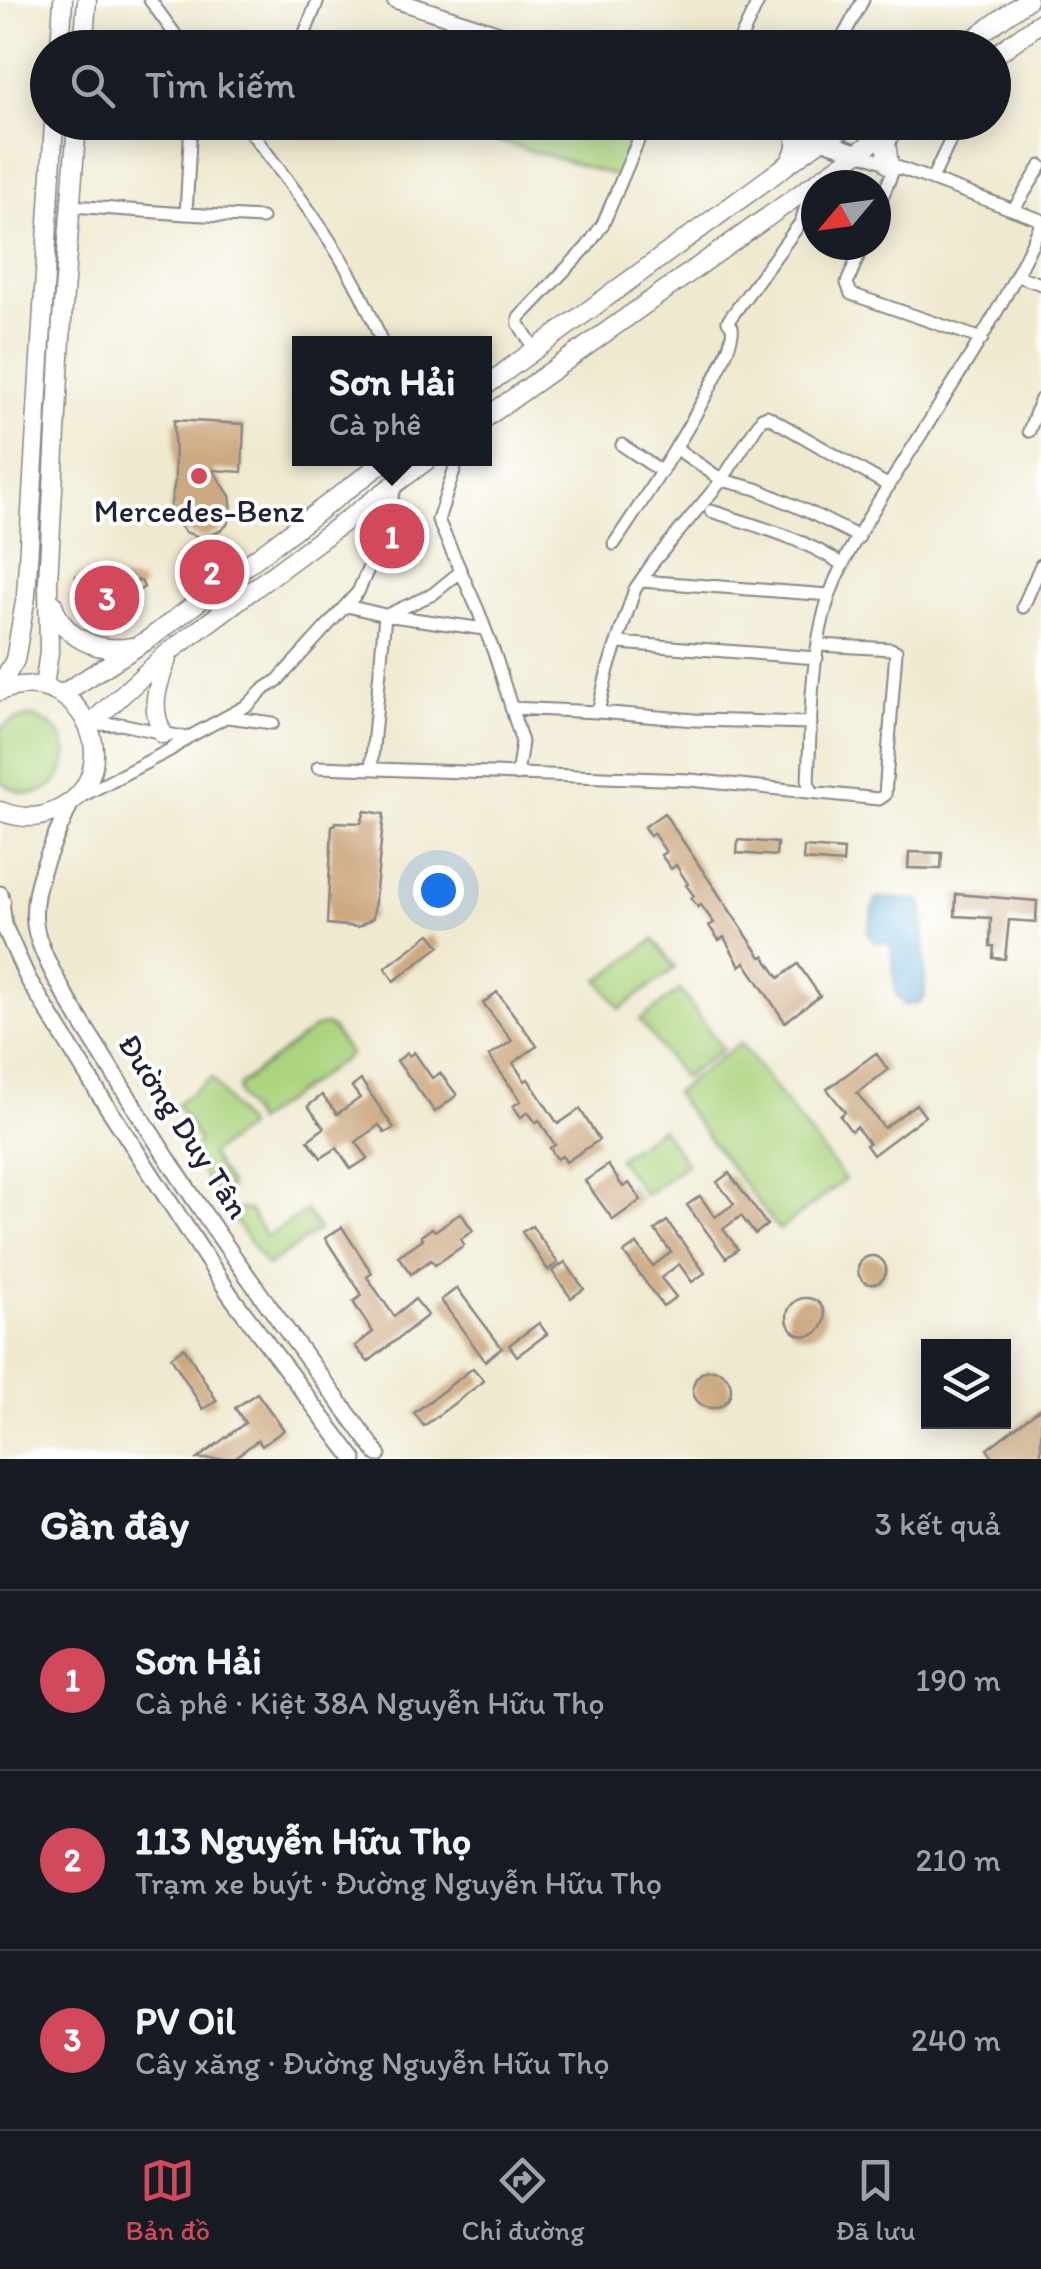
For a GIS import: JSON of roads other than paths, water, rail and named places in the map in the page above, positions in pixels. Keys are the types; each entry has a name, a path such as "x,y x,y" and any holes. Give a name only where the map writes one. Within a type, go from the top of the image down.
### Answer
{"main road":[{"path":"61,30 63,0"},
{"path":"84,30 86,0"},
{"path":"986,30 1027,0"},
{"path":"1011,44 1041,22"},
{"path":"0,689 15,660 26,596 53,140"},
{"path":"44,686 49,652 48,582 62,320 76,140"},
{"path":"790,163 796,140"},
{"path":"492,381 821,140"},
{"path":"834,170 877,140"},
{"path":"888,140 892,166"},
{"path":"492,412 801,192"},
{"path":"62,694 149,639 379,466"},
{"path":"89,725 169,652 419,466"},
{"path":"48,582 55,612 76,637 106,649 128,648 149,639"},
{"path":"163,734 154,703 169,652"},
{"path":"0,689 28,684 62,694 89,725 94,757 91,772 72,802 44,816 29,818 0,811"}],"street":[{"path":"150,0 172,30"},
{"path":"306,30 318,0"},
{"path":"395,0 488,30"},
{"path":"745,30 759,0"},
{"path":"847,30 863,0"},
{"path":"186,214 190,140"},
{"path":"256,140 322,230 372,312 380,336"},
{"path":"535,350 519,318 587,247 603,224 638,140"},
{"path":"812,791 808,782 811,724 818,652 830,595 889,486 1018,276 1041,222 821,140"},
{"path":"932,179 950,140"},
{"path":"891,170 892,166"},
{"path":"1014,209 1041,166"},
{"path":"71,206 262,218"},
{"path":"614,544 677,448 726,354 732,332 728,321 801,222"},
{"path":"857,260 848,283 851,294 982,339"},
{"path":"1018,276 1041,284"},
{"path":"1029,431 1041,399"},
{"path":"598,712 635,590 722,480 762,418 767,416 889,486"},
{"path":"622,445 662,472"},
{"path":"677,448 722,480 756,489 859,537"},
{"path":"455,466 438,520 496,658 522,742 517,774"},
{"path":"4,926 35,923 35,896 72,802 248,705 278,680 347,606 372,560 397,482"},
{"path":"711,511 790,538 843,565"},
{"path":"1023,607 1041,565"},
{"path":"385,615 433,594 460,572"},
{"path":"641,580 830,595"},
{"path":"347,606 484,629"},
{"path":"371,769 385,615"},
{"path":"318,767 690,780 879,799 885,795 896,651 618,644"},
{"path":"511,708 811,724"},
{"path":"226,717 273,723"},
{"path":"89,725 120,724 186,738"},
{"name":"Đường Duy Tân","path":"0,899 4,926 28,978 98,1094 232,1296 354,1459"},
{"name":"Đường Duy Tân","path":"35,923 54,972 119,1082 254,1286 378,1454"},
{"path":"301,1388 319,1375"}],"water":[{"path":"877,898 918,900 923,904 925,991 919,1002 905,1005 896,994 891,947 874,942 867,932"}],"place":[{"name":"Mercedes-Benz","path":"199,476"},
{"name":"Sơn Hải","path":"392,536"},
{"name":"113 Nguyễn Hữu Thọ","path":"212,572"},
{"name":"PV Oil","path":"107,598"}]}
